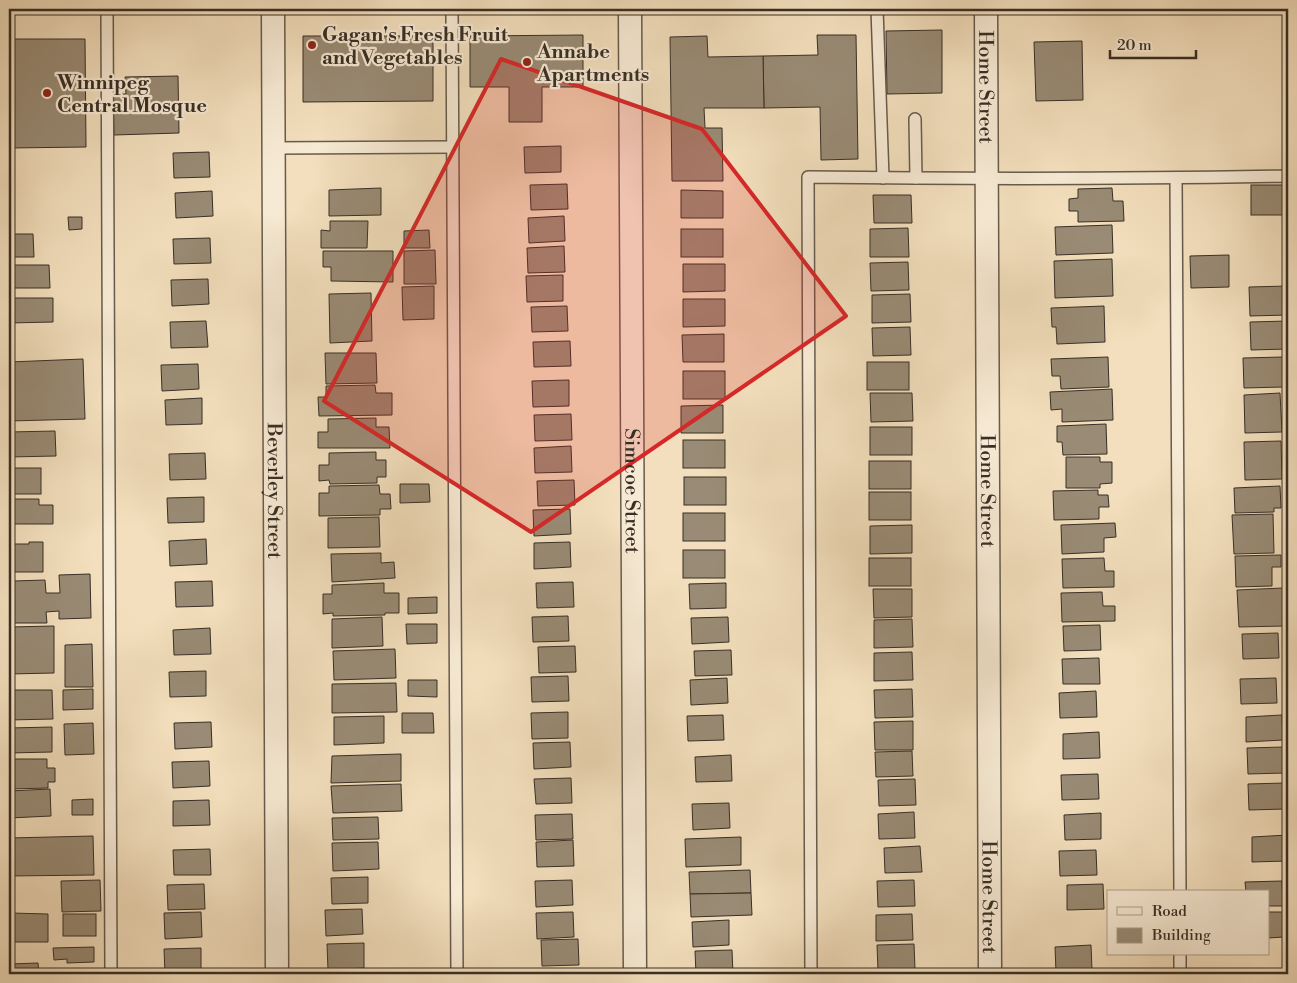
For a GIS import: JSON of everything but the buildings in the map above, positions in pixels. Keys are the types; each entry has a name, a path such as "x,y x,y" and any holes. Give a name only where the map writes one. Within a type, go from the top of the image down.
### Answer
{"street":[{"name":"Beverley Street","path":"273,9 277,974"},
{"name":"Simcoe Street","path":"630,9 635,974"},
{"name":"Home Street","path":"986,9 990,974"}],"lane":[{"path":"107,9 111,974"},
{"path":"452,9 457,974"},
{"path":"877,9 883,178"},
{"path":"915,119 916,178"},
{"path":"273,148 452,147"},
{"path":"811,974 808,177 986,179 1288,176"},
{"path":"1176,178 1180,890"},
{"path":"1180,956 1180,974"}],"highlighted area":[{"path":"501,59 702,129 846,316 531,532 324,401"}],"place":[{"name":"Gagan's Fresh Fruit and Vegetables","path":"312,45"},
{"name":"Annabe Apartments","path":"527,62"},
{"name":"Winnipeg Central Mosque","path":"47,93"}]}
